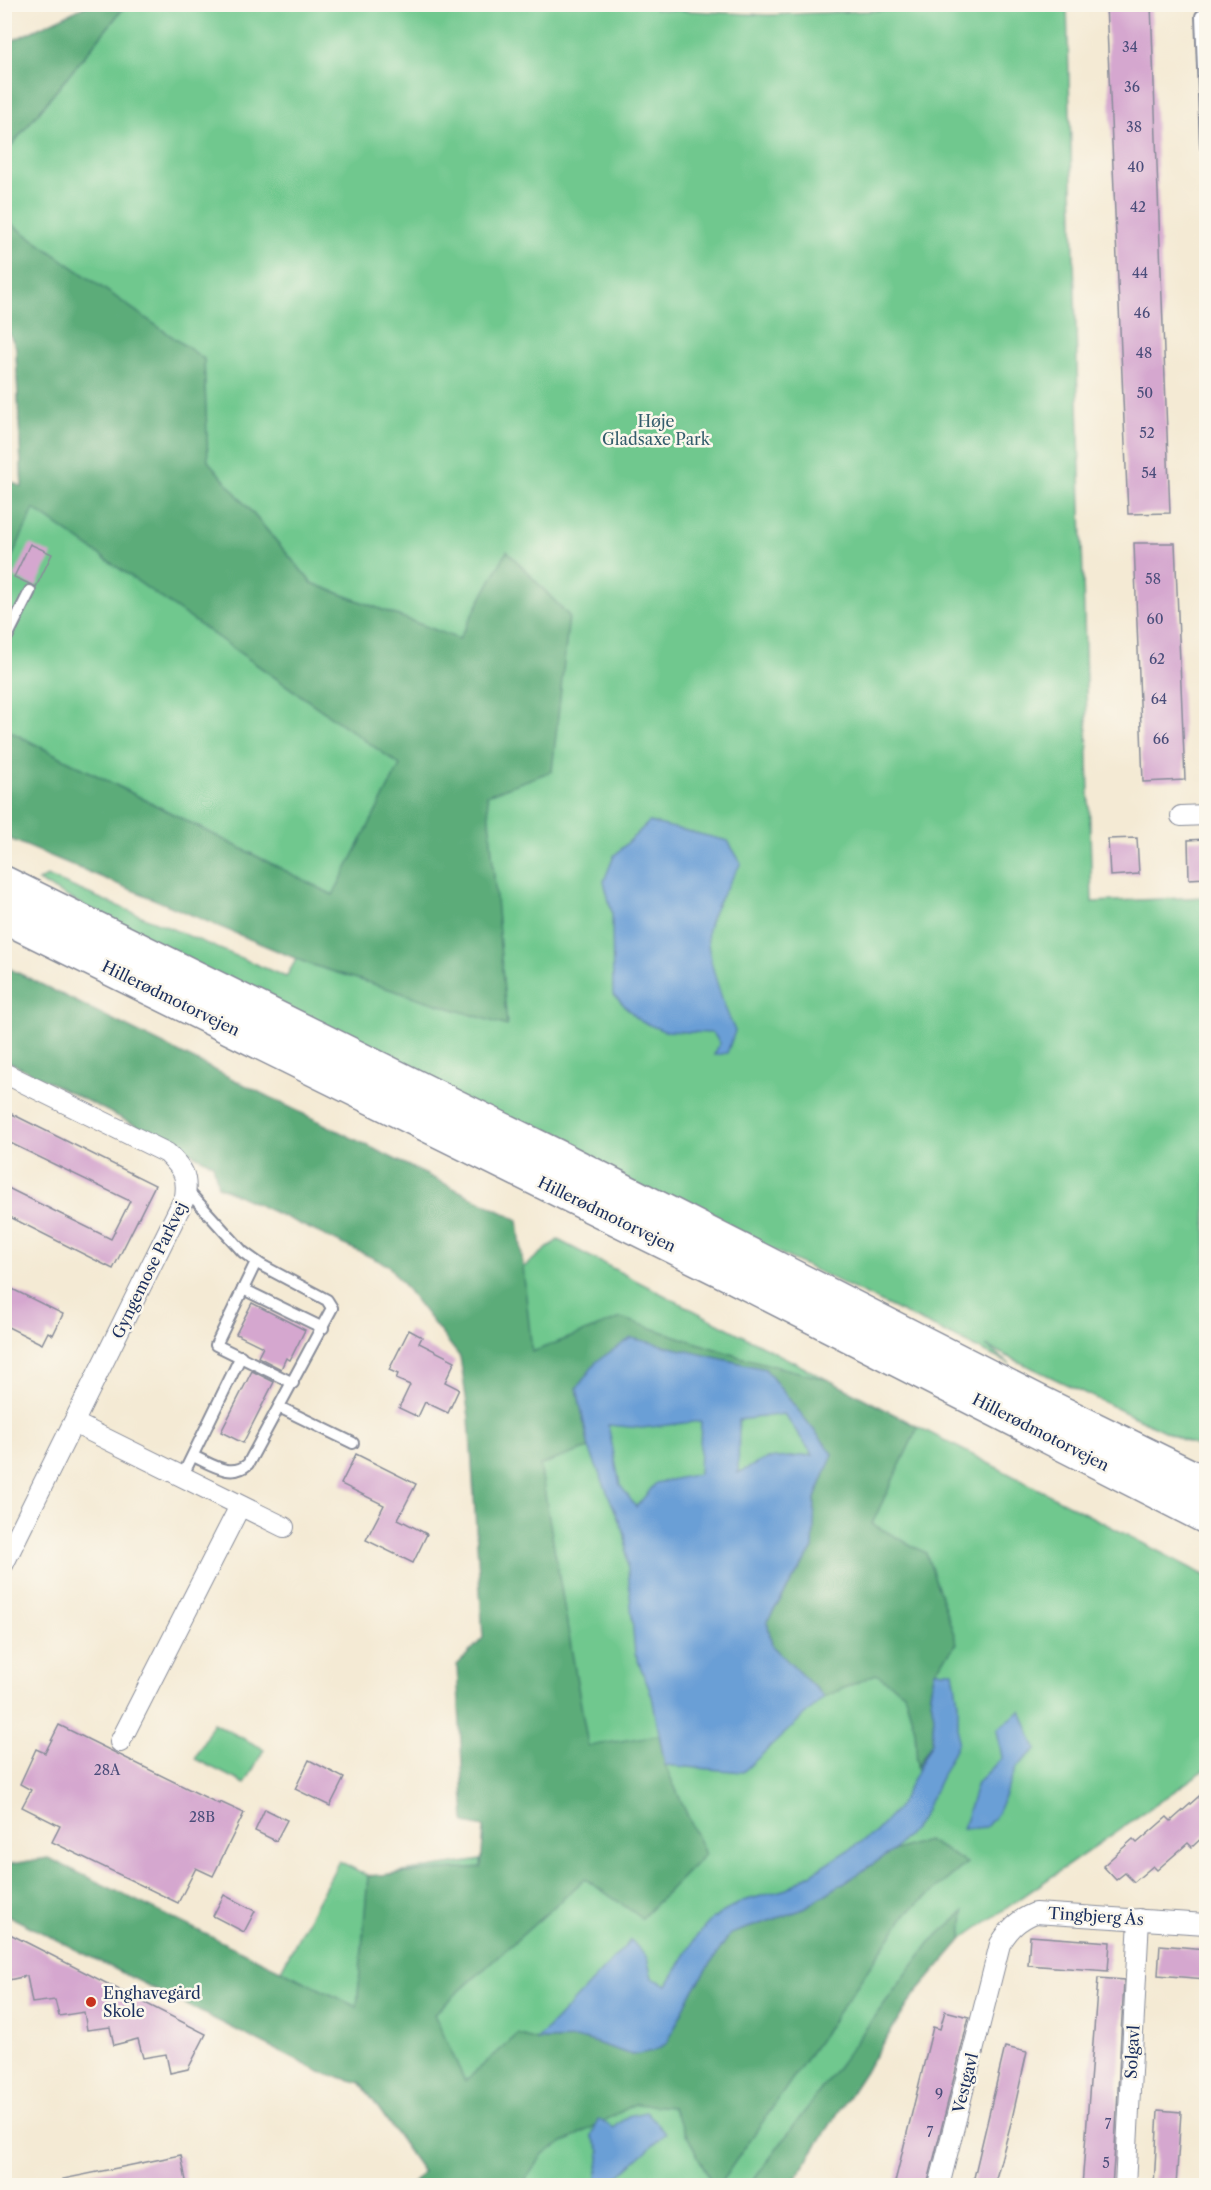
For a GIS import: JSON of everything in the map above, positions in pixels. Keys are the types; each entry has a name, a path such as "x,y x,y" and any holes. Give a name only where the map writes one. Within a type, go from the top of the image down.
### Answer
{"highway":[{"path":"4,871 107,934"},
{"name":"Hillerødmotorvejen","path":"4,883 558,1157 1039,1402 1206,1484"},
{"name":"Hillerødmotorvejen","path":"4,916 729,1274 1206,1517"},
{"path":"4,934 303,1063"}],"street":[{"path":"1180,816 1206,815"},
{"name":"Gyngemose Parkvej","path":"4,1072 167,1153 180,1167 188,1181 185,1197 4,1563"},
{"path":"74,1423 284,1527"},
{"path":"120,1742 240,1506"},
{"name":"Tingbjerg Ås","path":"991,1980 1000,1944 1009,1929 1021,1918 1035,1912 1206,1924"},
{"name":"Solgavl","path":"1125,2186 1139,1919"},
{"name":"Vestgavl","path":"939,2186 991,1980"}],"lane":[{"path":"1206,16 1201,16 1206,147"},
{"path":"4,643 30,591"},
{"path":"186,1188 236,1245 256,1262 330,1302 332,1312 248,1464 231,1472 193,1456"},
{"path":"256,1262 216,1345 293,1383"},
{"path":"243,1289 323,1328"},
{"path":"182,1477 241,1356"},
{"path":"279,1407 353,1443"}],"green space":[{"name":"Høje Gladsaxe Park","path":"655,4 655,9 769,15 1006,5 1067,5 1092,902 1206,897 1206,1451 986,1346 1010,1364 434,1087 245,993 38,881 47,876 286,977 333,895 5,729 5,572 33,509 22,487 7,151 126,5"},
{"path":"88,5 126,5 7,151 10,223 204,359 208,461 312,583 459,639 507,551 569,616 552,771 487,795 507,1026 309,964 5,837 5,729 333,895 400,765 34,509 5,572 5,479 22,487 16,347 4,324 5,44"},
{"path":"4,966 518,1220 532,1352 621,1318 740,1357 829,1380 918,1427 872,1524 926,1553 957,1643 935,1671 930,1693 934,1716 932,1742 917,1767 915,1729 904,1693 876,1674 824,1697 772,1646 767,1621 813,1548 815,1498 833,1454 765,1369 577,1387 589,1448 540,1465 588,1746 659,1735 665,1765 705,1854 642,1918 585,1879 434,2014 465,2081 518,2034 537,2040 585,2039 632,2055 667,2043 692,1992 730,1934 801,1910 893,1851 927,1840 967,1863 907,1913 719,2185 713,2185 672,2107 635,2104 543,2154 522,2185 412,2185 423,2172 361,2083 320,2072 5,1914 5,1865 48,1858 357,2007 368,1876 481,1867 484,1827 465,1823 457,1665 483,1638 469,1417 460,1357 388,1265 218,1186 213,1164 5,1060"},
{"path":"558,1240 1206,1576 1206,1769 962,1939 915,1994 791,2185 412,2185 423,2172 361,2083 175,1998 281,1970 339,1861 370,1877 494,1858 533,1426 515,1274"},
{"path":"213,1723 264,1749 245,1784 195,1759"},
{"path":"964,1912 962,1939 915,1994 791,2185 750,2185 930,1942"}],"water":[{"path":"649,822 728,841 741,863 718,903 708,929 712,965 735,1031 727,1053 714,1055 720,1043 713,1033 664,1031 640,1021 613,994 612,913 604,881 614,856"},
{"path":"631,1338 765,1369 833,1454 815,1498 813,1548 767,1621 772,1646 824,1697 743,1772 665,1765 652,1696 635,1653 625,1535 589,1448 577,1388 597,1361","holes":["784,1414 813,1455 766,1459 738,1473 739,1420","701,1421 699,1474 656,1483 636,1507 620,1485 608,1425 642,1428"]},
{"path":"935,1671 953,1671 958,1703 958,1742 920,1821 893,1851 801,1910 730,1934 692,1992 667,2043 654,2051 632,2055 585,2039 537,2040 631,1940 647,1958 652,1978 667,1985 696,1937 713,1918 743,1901 787,1889 875,1833 898,1808 932,1742 934,1716 930,1693"},
{"path":"1021,1711 1036,1749 1016,1768 997,1814 986,1827 963,1829 977,1783 1002,1758 997,1729"},
{"path":"646,2112 666,2133 609,2185 596,2185 600,2151 592,2136 598,2119 614,2128 628,2116"}],"building":[{"path":"1106,4 1151,4 1170,513 1128,514"},
{"path":"1134,543 1175,543 1185,780 1143,782"},
{"path":"30,544 52,554 36,587 14,577"},
{"path":"1137,838 1139,874 1110,876 1108,839"},
{"path":"1206,839 1206,878 1189,879 1188,840"},
{"path":"4,1110 155,1185 113,1269 4,1214 4,1186 111,1239 130,1201 4,1140"},
{"path":"4,1285 63,1314 53,1335 48,1332 42,1344 4,1325"},
{"path":"252,1303 305,1330 290,1360 286,1358 281,1369 258,1357 263,1347 236,1334"},
{"path":"409,1330 422,1337 419,1343 455,1361 445,1382 459,1389 448,1413 425,1402 418,1417 399,1408 410,1385 396,1379 398,1374 389,1370"},
{"path":"252,1371 274,1382 243,1443 221,1432"},
{"path":"356,1454 416,1484 398,1519 427,1534 413,1563 366,1540 384,1505 341,1484"},
{"path":"59,1725 219,1804 220,1802 244,1813 213,1876 196,1868 178,1903 52,1842 60,1826 22,1807 31,1790 20,1784 36,1749 45,1753"},
{"path":"309,1760 344,1778 330,1806 295,1789"},
{"path":"1206,1790 1206,1834 1192,1847 1188,1843 1157,1870 1153,1866 1134,1882 1125,1873 1116,1880 1103,1866 1133,1839 1137,1843 1167,1817 1171,1821"},
{"path":"265,1809 287,1820 276,1841 255,1831"},
{"path":"224,1895 255,1911 244,1932 213,1916"},
{"path":"4,1931 206,2034 188,2069 170,2073 166,2054 143,2058 138,2039 114,2045 110,2027 87,2030 84,2012 59,2016 55,2000 32,2003 27,1976 4,1981"},
{"path":"1030,1936 1110,1942 1108,1971 1028,1965"},
{"path":"1160,1945 1206,1949 1206,1979 1158,1975"},
{"path":"1098,1978 1124,1980 1112,2186 1082,2186"},
{"path":"945,2011 969,2017 927,2186 894,2186 933,2027 940,2029"},
{"path":"1005,2047 1027,2052 1011,2123 994,2186 972,2186"},
{"path":"1158,2110 1181,2112 1176,2186 1154,2186"},
{"path":"181,2155 187,2186 63,2186 63,2179"}],"place":[{"name":"Enghavegård Skole","path":"91,2002"}]}
